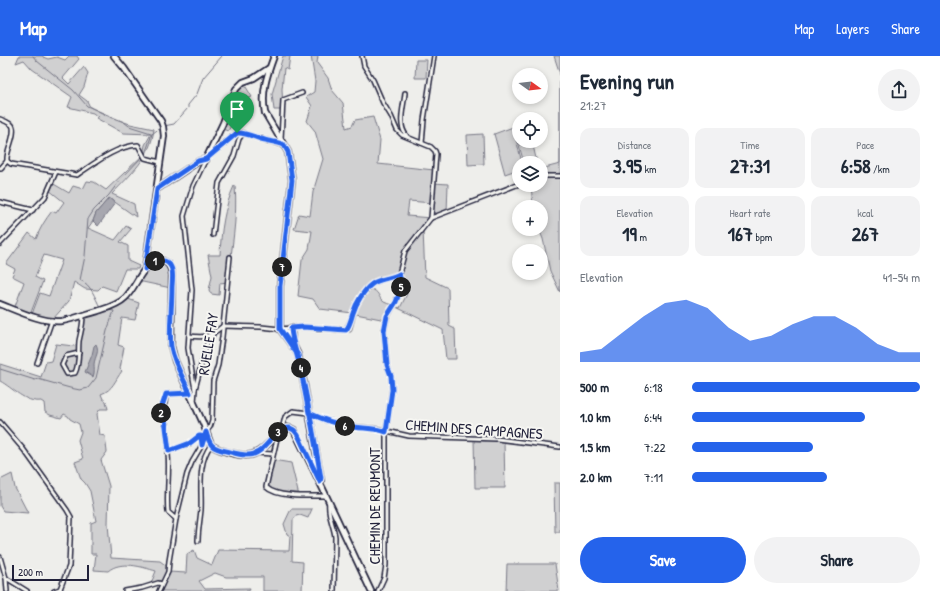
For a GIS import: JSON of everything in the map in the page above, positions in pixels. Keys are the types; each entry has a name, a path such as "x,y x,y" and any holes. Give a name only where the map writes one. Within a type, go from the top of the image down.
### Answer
{"street":[{"path":"114,56 124,68 163,126 164,136 145,269"},
{"path":"274,56 263,78 265,113 288,152 292,180 280,286 280,329 298,355"},
{"path":"362,56 364,66 373,80 397,130 402,135 422,142 435,151 431,218"},
{"path":"422,142 434,56"},
{"path":"195,390 188,348 192,290 184,216 193,186 224,123 234,92 243,82 254,78 263,78"},
{"path":"281,139 283,100 302,93"},
{"path":"405,93 401,127 408,137"},
{"path":"0,119 11,125 13,128 7,162 0,169"},
{"path":"157,189 198,161 206,159 237,133 243,133 284,145"},
{"path":"213,235 219,183 234,156 243,133"},
{"path":"7,162 11,164 77,175 94,163 128,146 138,145 144,156 160,162"},
{"path":"0,244 45,197 56,172"},
{"path":"548,176 560,176"},
{"name":"CHEMIN DE REUMONT","path":"378,591 384,578 386,564 386,432 392,390 391,376 387,365 384,331 387,316 396,302 400,291 401,281 399,274 404,252 431,218 512,187"},
{"path":"0,202 33,210"},
{"name":"RUELLE FAY","path":"159,591 168,572 176,519 188,472 212,421 213,380 218,365 230,257"},
{"path":"0,304 32,316 52,320 67,320 118,303 126,298 145,269 154,262 160,260 167,262 171,268 172,284 171,346 175,361 211,445 217,449 239,454 273,454"},
{"path":"189,336 206,337 213,334 223,326 280,329 304,327 346,330 354,311 372,284 380,280 392,278 399,274"},
{"path":"79,353 66,356 62,365 67,374 75,374 77,369 79,353 79,341 83,327 83,315"},
{"path":"37,363 52,320"},
{"path":"291,328 293,342 298,355 309,413 321,478 320,482"},
{"path":"280,329 284,330 293,342"},
{"path":"194,405 195,390 207,343 213,334"},
{"path":"176,519 168,512 169,451 165,419 160,411 165,403 166,394 190,393"},
{"path":"309,413 293,411 285,417 273,454 266,487 268,489 291,495 327,496"},
{"name":"CHEMIN DES CAMPAGNES","path":"309,413 335,424 410,436 497,439 560,447"},
{"path":"0,422 24,450 71,517 69,566 61,590 54,591"},
{"path":"257,453 280,431 290,428 294,430 327,496 371,591"},
{"path":"169,451 190,443 199,436 201,436 202,445"},
{"path":"198,541 203,464 206,453 211,445"},
{"path":"329,501 328,508 335,537 334,591"},
{"path":"0,557 6,578 7,591"},
{"path":"6,578 27,591"},
{"path":"125,591 158,583 162,584"}],"shaded area":[{"path":"19,56 43,56 48,59 57,57 65,60 69,56 77,56 79,59 63,78 69,84 84,67 88,73 84,87 79,95 87,101 90,107 110,117 130,124 154,129 149,148 139,165 112,194 134,204 136,217 109,198 96,213 88,228 115,240 126,226 131,229 120,242 128,246 128,261 139,266 138,269 125,269 116,291 102,286 98,290 85,289 74,282 69,301 52,320 32,314 40,293 49,296 62,260 44,255 35,277 43,281 30,315 14,309 24,282 12,276 15,269 6,264 29,233 36,239 49,214 52,211 56,213 64,202 49,190 52,183 69,193 73,186 83,189 87,181 94,182 106,190 143,155 145,145 151,134 123,133 96,118 98,117 93,113 68,107 72,97 32,69 24,60 16,63"},
{"path":"283,56 290,56 288,70 284,68 282,89 283,110 274,110 272,94"},
{"path":"311,56 318,56 317,63 328,78 332,90 343,103 346,128 352,126 355,120 373,117 380,140 378,164 434,170 434,183 448,184 447,212 431,218 423,230 425,277 448,288 449,326 455,329 456,359 446,359 443,330 394,306 386,320 356,314 351,332 347,332 353,313 320,309 313,299 298,296 302,260 309,249 312,231 294,229 299,214 310,216 313,192 323,159 315,131 307,121 312,106 306,97 314,92 315,81","holes":["409,201 432,203 431,218 407,216","399,274 401,290 407,294 400,308 384,302 375,291 369,288 380,280"]},
{"path":"554,56 560,56 560,74"},
{"path":"416,60 427,60 426,78 415,78"},
{"path":"243,82 252,97 244,100 242,121 233,120 228,131 222,129 237,93"},
{"path":"512,127 512,148 518,148 520,156 512,156 512,172 505,174 494,134"},
{"path":"483,134 484,164 468,165 467,135"},
{"path":"520,148 534,148 535,156 522,156"},
{"path":"560,164 560,292 550,271 548,262 548,244 544,244 542,236 548,236 548,200 532,200 532,192 548,192 548,167"},
{"path":"234,186 236,210 228,282 220,283 219,295 211,294 209,290 212,276 208,255 220,255 224,220"},
{"path":"109,198 115,203 98,226 93,221 96,213"},
{"path":"159,262 166,264 170,269 171,288 138,281 146,270"},
{"path":"128,299 139,303 135,320 122,318 118,345 124,347 120,369 122,371 111,387 101,394 103,399 106,401 108,409 100,409 97,414 100,435 105,436 107,452 101,460 109,486 108,524 111,558 160,561 168,567 169,572 186,573 187,554 194,550 197,558 212,565 218,550 289,551 290,536 287,534 284,524 291,509 312,509 308,518 300,515 296,516 293,520 292,561 303,562 302,591 263,591 263,577 226,577 215,573 199,581 205,589 250,588 249,591 159,591 162,584 150,586 156,571 132,565 119,566 108,571 94,570 96,554 91,554 91,523 96,521 90,491 81,479 75,462 83,459 78,440 81,432 79,424 64,414 61,418 50,415 45,412 44,403 24,397 0,381 0,364 41,377 46,362 51,361 56,344 74,346 79,343 83,315 118,306"},
{"path":"96,344 97,352 93,377 85,372"},
{"path":"474,439 504,442 505,488 475,488"},
{"path":"273,460 291,463 299,496 277,492 266,487"},
{"path":"12,474 15,488 28,513 3,511 0,506 0,480"},
{"path":"554,483 560,483 560,532 555,532"},
{"path":"507,564 555,564 559,591 506,591"}],"waterway":[{"path":"33,56 37,61 73,90 87,106 124,122 129,126 151,133"},
{"path":"164,126 174,124 188,108 188,105 197,94 203,78 222,56"},
{"path":"152,134 161,127"},
{"path":"145,154 152,134"},
{"path":"100,307 90,288 80,280 85,256 88,219 120,180 143,156"},
{"path":"0,369 35,380 38,379 70,388 80,390 88,388 96,378 107,331 114,311 107,310"}],"route":[{"path":"237,133 206,159 198,161 157,189 145,269 149,265 160,260 167,262 171,268 171,346 175,361 190,393 166,394 165,403 160,411 165,419 169,451 190,443 199,436 201,436 202,445 206,432 211,445 217,449 239,454 252,455 257,453 286,427 294,430 298,435 320,482 321,478 306,399 301,368 298,355 293,342 291,328 304,327 325,330 346,330 358,302 372,284 380,280 392,278 399,274 400,276 400,291 396,302 387,316 384,331 387,365 391,376 392,390 386,432 382,430 335,424 309,413 301,368 300,365 298,355 280,329 280,286 292,180 288,152 284,145 277,142 243,133 237,133"}]}
